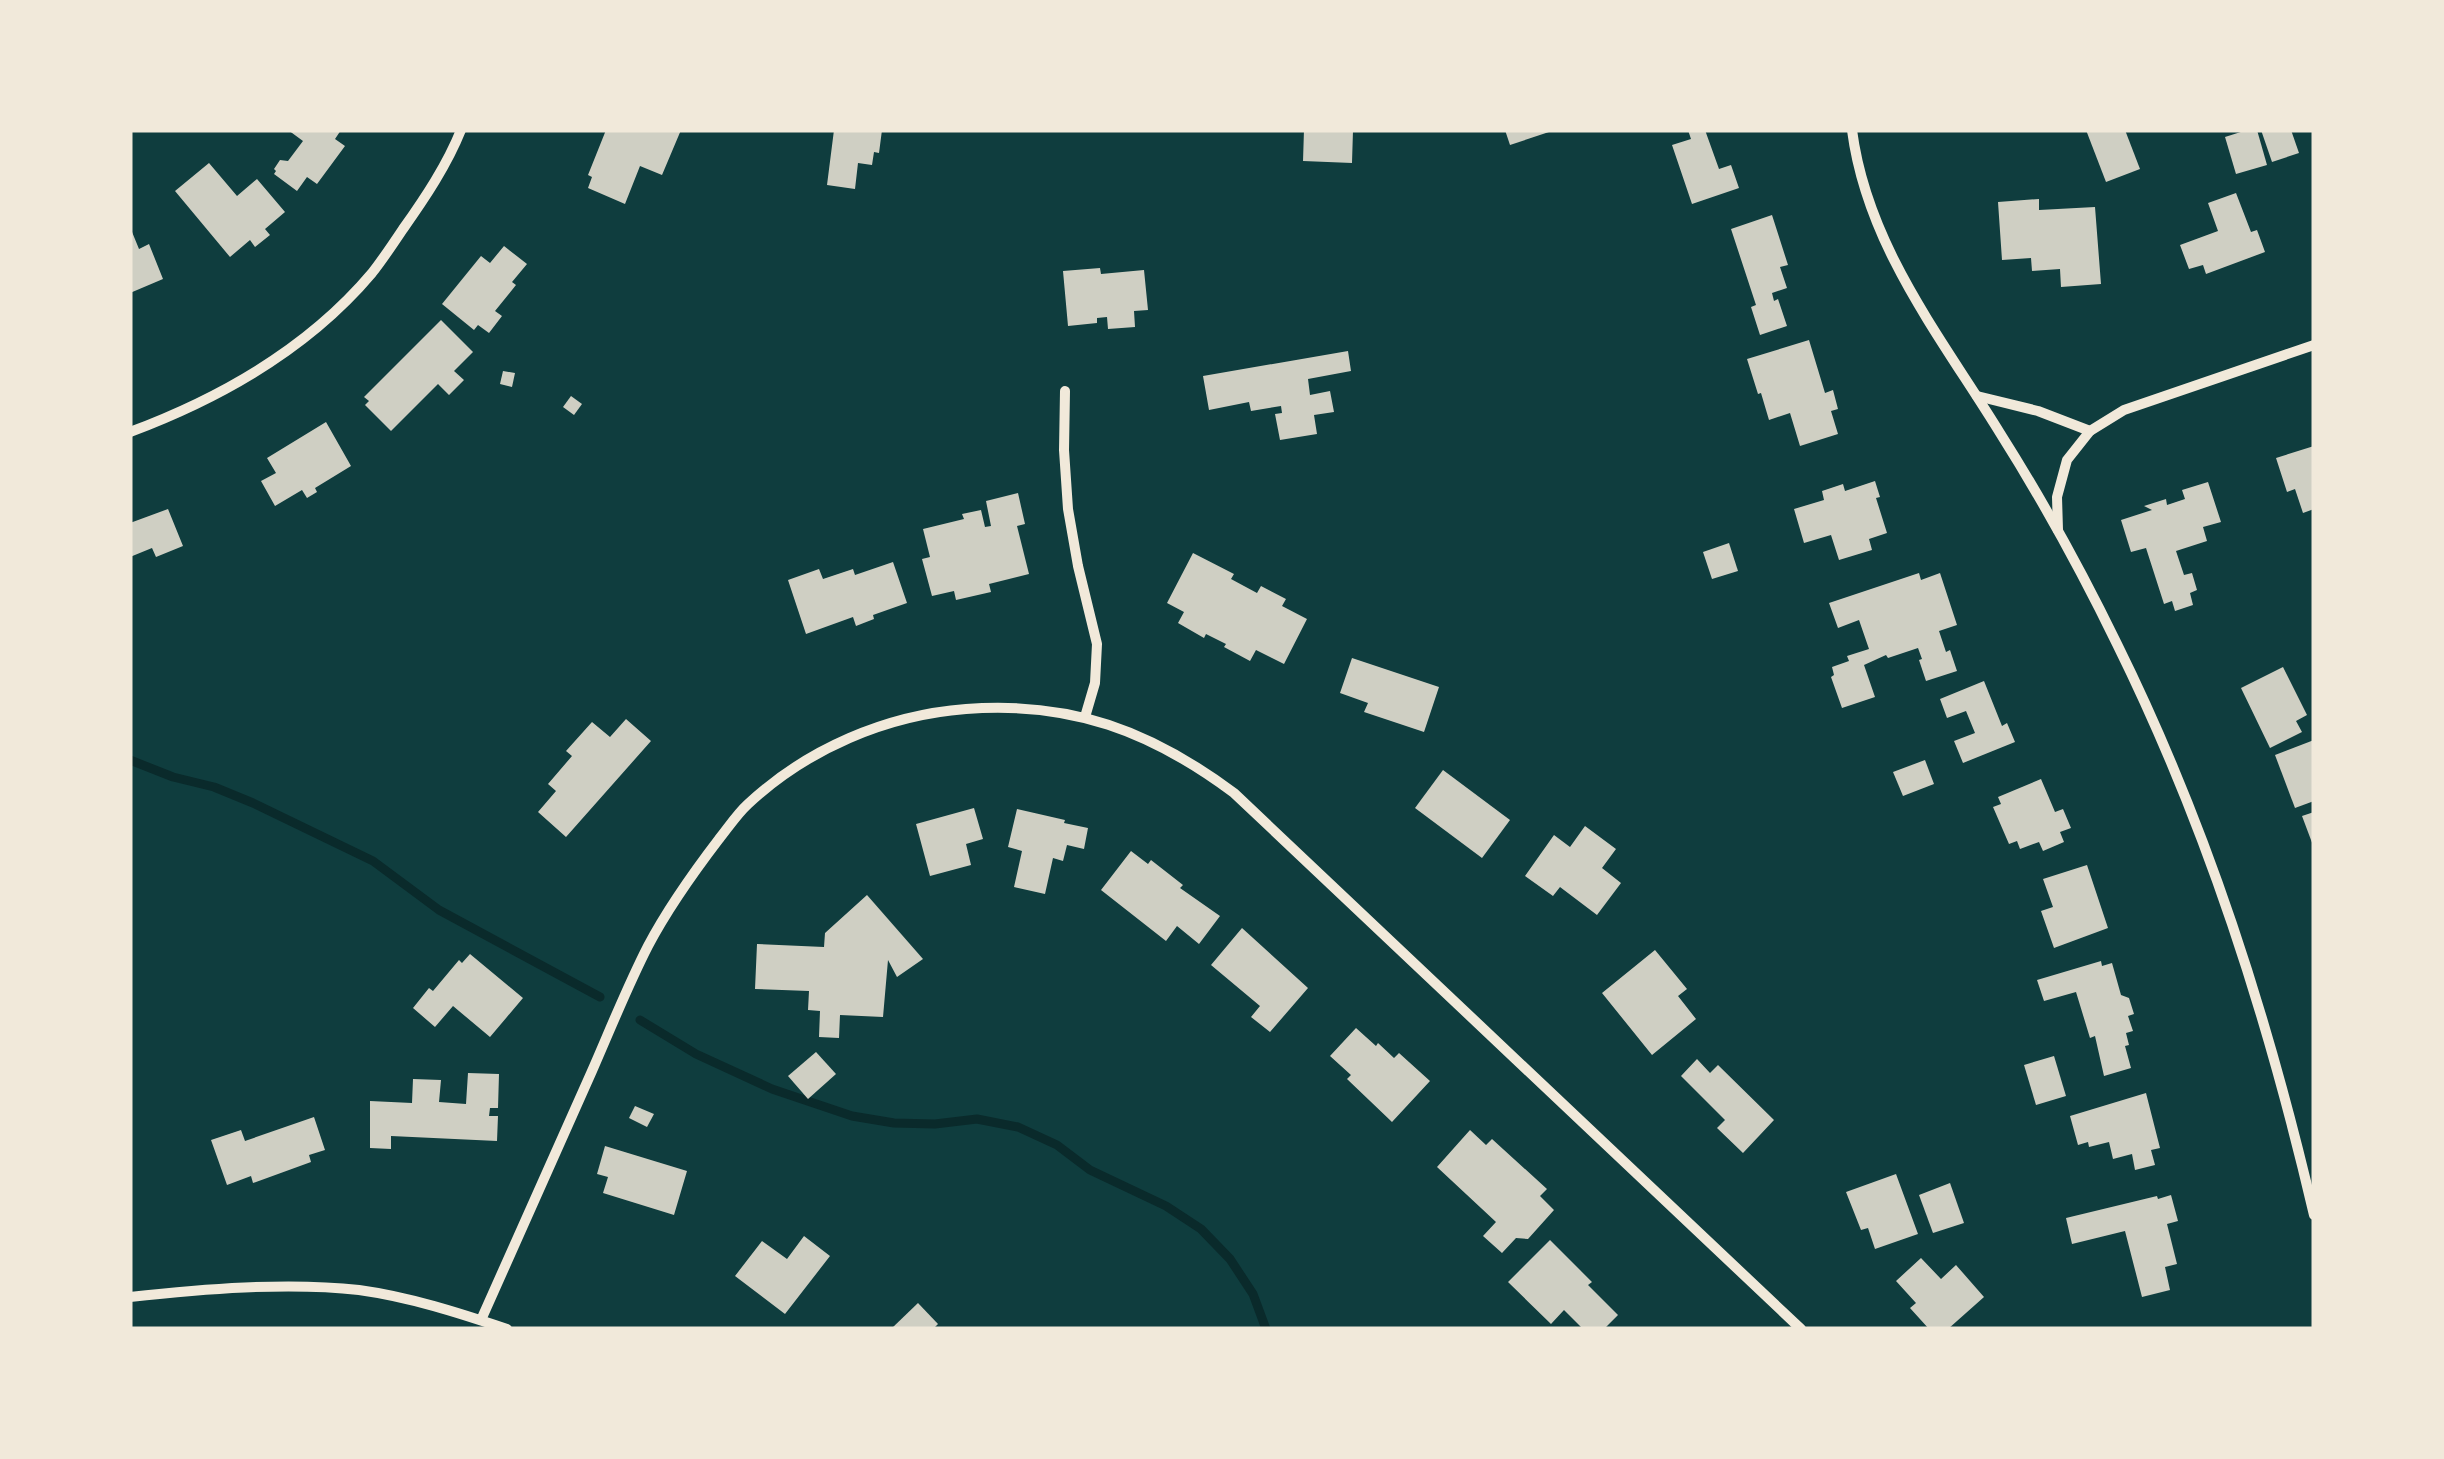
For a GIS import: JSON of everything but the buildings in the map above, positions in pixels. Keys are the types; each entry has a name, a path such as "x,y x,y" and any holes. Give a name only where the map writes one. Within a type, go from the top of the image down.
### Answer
{"street":[{"path":"130,432 230,388 316,329 371,274 419,208 461,130"},
{"path":"1852,130 1866,195 1891,258 2059,533 2118,645 2168,754 2252,980 2314,1214"},
{"path":"2059,533 2056,497 2067,460 2090,430 2124,410 2314,345"},
{"path":"1065,392 1068,509 1097,644 1096,683 1085,718"},
{"path":"1977,396 2038,411 2090,430"},
{"path":"481,1320 648,946 688,878 745,807 817,753 862,732 905,718 992,707 1042,709 1125,730 1164,747 1234,793 1801,1329"},
{"path":"130,1297 199,1290 358,1290 417,1300 507,1329"}],"waterway":[{"path":"130,760 253,803 373,861 439,910 600,997"},
{"path":"640,1020 696,1054 772,1089 852,1116 935,1124 977,1119 1018,1127 1057,1145 1090,1170 1166,1206 1201,1229 1230,1259 1253,1294 1266,1329"}]}
